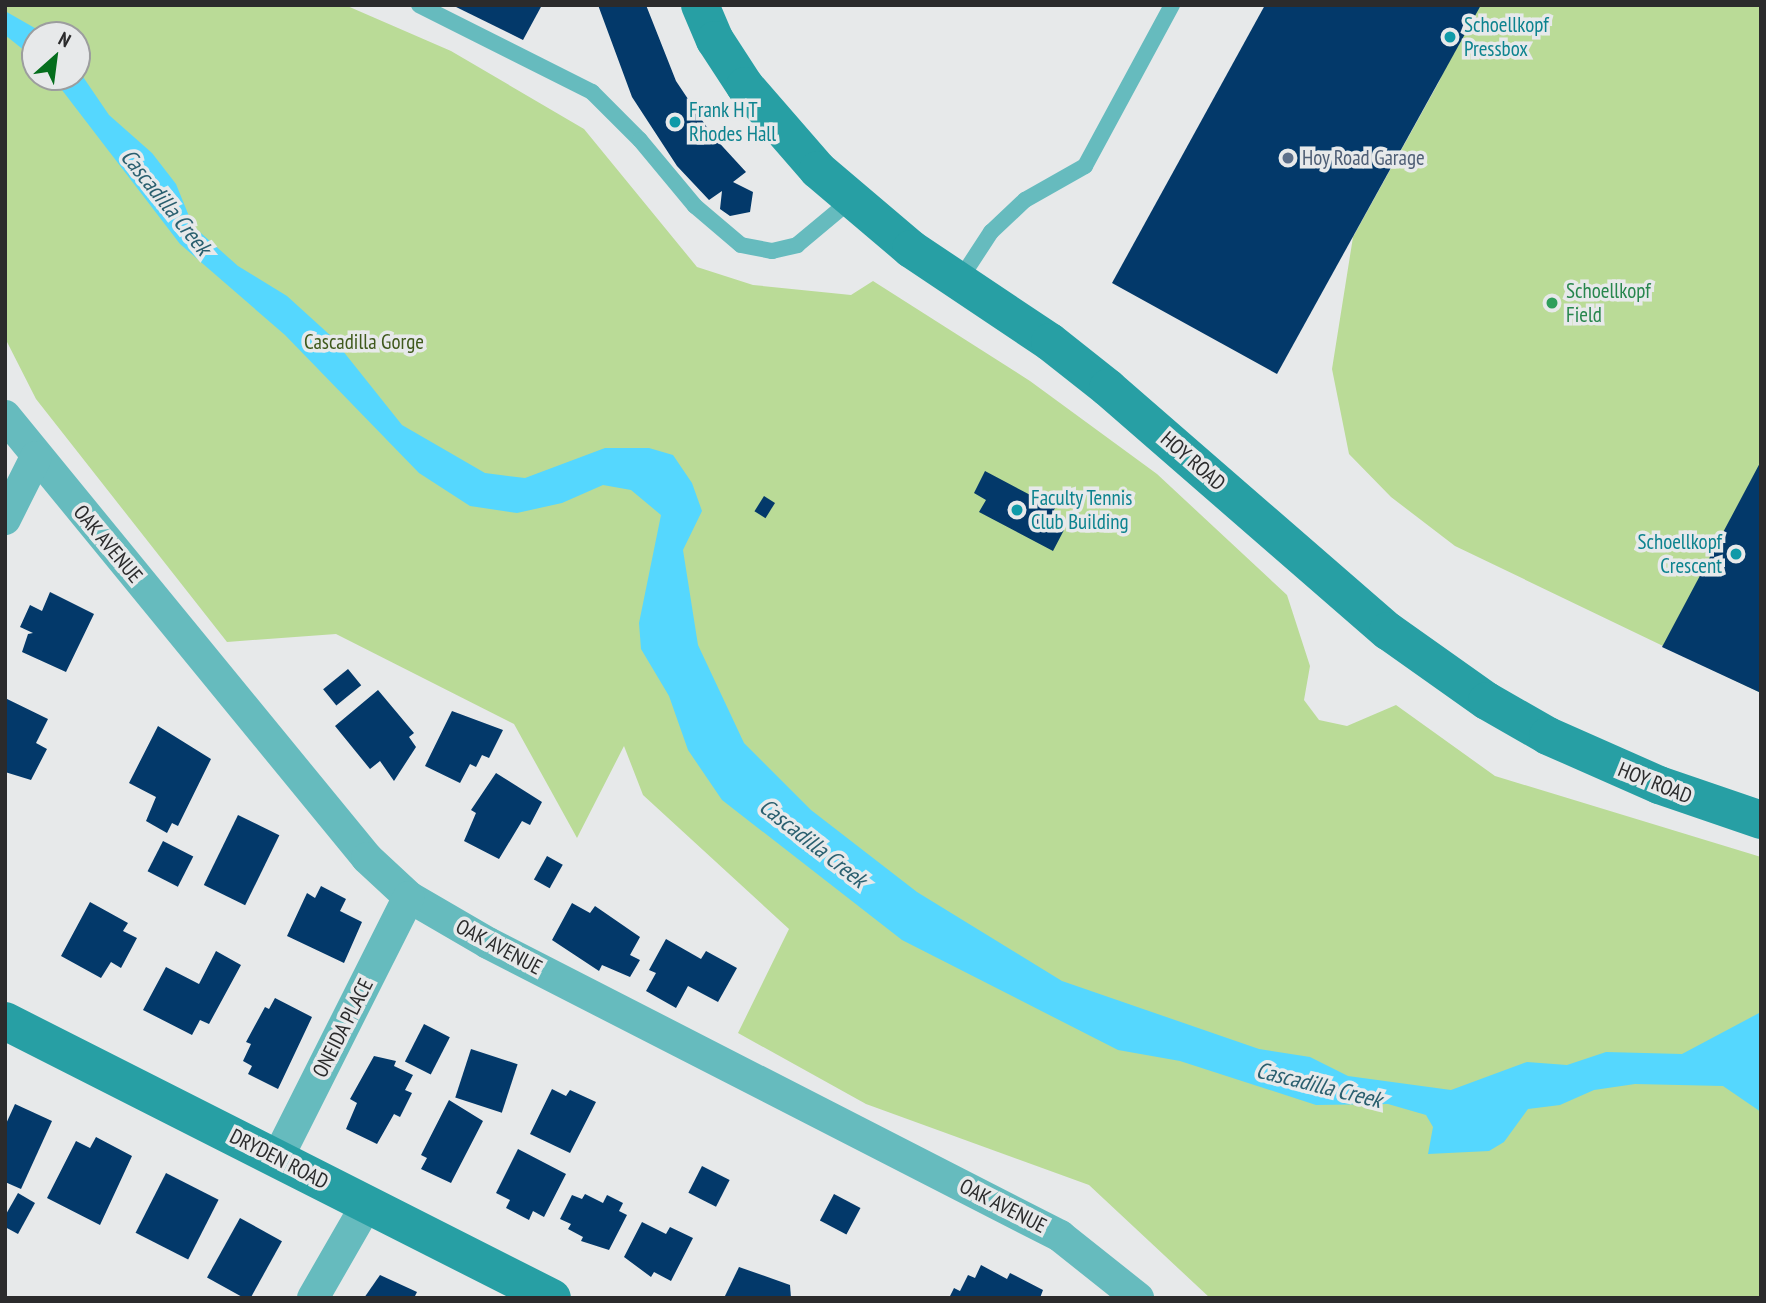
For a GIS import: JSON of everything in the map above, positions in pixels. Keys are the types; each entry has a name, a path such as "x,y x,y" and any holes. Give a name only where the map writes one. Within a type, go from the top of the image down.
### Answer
{"street":[{"name":"HOY ROAD","path":"700,5 715,40 745,86 780,130 851,201 1098,380 1388,631 1488,701 1599,761 1761,821"},
{"name":"OAK AVENUE","path":"5,416 367,858 410,897 500,949 1060,1236 1138,1298"},
{"path":"5,519 36,457"},
{"name":"ONEIDA PLACE","path":"277,1158 410,897"},
{"name":"DRYDEN ROAD","path":"5,1021 552,1298"},
{"path":"313,1298 367,1204"}],"lane":[{"path":"419,5 592,92 640,140 695,206 741,245 772,251 797,245 851,201"},
{"path":"959,281 991,232 1025,200 1085,166 1172,5"}],"green space":[{"name":"Cascadilla Gorge","path":"5,5 345,5 451,51 584,129 697,267 753,285 851,295 873,281 1030,381 1157,474 1287,595 1310,666 1304,700 1319,720 1347,726 1396,705 1495,776 1761,857 1761,1298 1210,1298 1089,1185 866,1104 738,1033 789,929 643,795 624,746 577,838 514,724 336,634 227,642 36,399 5,338"},
{"name":"Schoellkopf Field","path":"1453,5 1761,5 1761,693 1455,546 1391,497 1349,454 1332,369 1353,237 1440,80"}],"water":[{"path":"5,11 22,21 21,48 5,35"},
{"name":"Cascadilla Creek","path":"91,89 109,115 152,153 176,184 193,226 238,266 287,296 331,336 402,425 485,473 525,478 605,448 649,448 673,455 692,483 702,511 683,550 698,645 744,743 811,810 917,892 1062,981 1259,1049 1310,1057 1348,1076 1451,1090 1527,1062 1567,1065 1606,1052 1682,1054 1761,1012 1761,1112 1723,1086 1635,1084 1594,1090 1560,1105 1528,1109 1504,1142 1489,1151 1428,1154 1433,1127 1426,1115 1388,1104 1316,1105 1180,1061 1118,1050 902,940 722,800 688,750 669,696 641,649 639,623 661,515 631,490 603,485 562,503 517,513 470,506 419,473 285,335 180,244 63,91 91,91"}],"building":[{"path":"452,5 542,5 523,40"},
{"name":"Frank H T Rhodes Hall","path":"598,5 646,5 676,81 712,135 746,172 733,182 753,192 750,212 730,216 720,209 722,191 709,200 677,166 632,97"},
{"name":"Hoy Road Garage","path":"1265,5 1481,5 1277,374 1112,283"},
{"name":"Schoellkopf Crescent","path":"1761,461 1761,693 1662,647"},
{"name":"Faculty Tennis Club Building","path":"985,471 1055,508 1048,522 1064,530 1053,551 979,512 986,500 974,493"},
{"path":"764,496 775,503 765,518 754,511"},
{"path":"50,592 94,614 66,672 22,652 28,634 33,633 20,627 30,605 42,611"},
{"path":"348,669 361,685 336,705 323,689"},
{"path":"378,690 414,733 409,737 416,747 394,781 380,761 370,769 335,726"},
{"path":"5,698 48,719 36,743 47,749 31,780 5,772"},
{"path":"452,711 503,730 489,758 482,755 476,767 470,764 460,783 425,766"},
{"path":"158,726 211,759 178,826 172,823 167,833 146,821 156,797 129,783"},
{"path":"496,773 542,802 530,825 522,821 499,859 464,841 476,813 471,810"},
{"path":"238,815 279,835 245,905 204,885"},
{"path":"163,841 193,856 178,887 148,871"},
{"path":"547,856 563,865 550,888 534,880"},
{"path":"321,886 346,899 340,911 362,922 344,963 287,936 307,893 315,898"},
{"path":"90,902 128,923 123,931 137,938 121,968 111,962 101,978 61,956"},
{"path":"572,903 590,913 595,906 640,937 630,955 640,960 630,977 602,965 599,971 552,940"},
{"path":"666,939 701,959 706,951 737,968 718,1002 688,986 676,1008 646,991 656,973 649,970"},
{"path":"216,951 241,965 209,1024 200,1020 192,1035 143,1010 166,967 199,984"},
{"path":"275,998 312,1017 278,1089 248,1074 252,1066 243,1061 251,1044 246,1042 265,1007 269,1009"},
{"path":"424,1024 450,1037 431,1075 405,1061"},
{"path":"471,1049 518,1064 502,1113 455,1098"},
{"path":"374,1056 396,1061 394,1066 413,1075 405,1090 412,1093 400,1117 394,1114 377,1144 346,1129 357,1103 350,1099"},
{"path":"552,1089 566,1096 570,1090 596,1102 570,1153 530,1134"},
{"path":"449,1100 483,1121 451,1183 421,1169 427,1158 421,1155"},
{"path":"15,1104 52,1121 21,1189 5,1182 5,1126"},
{"path":"96,1137 132,1156 100,1225 47,1198 76,1141 90,1148"},
{"path":"518,1149 566,1174 544,1217 533,1211 529,1220 506,1208 510,1200 496,1193"},
{"path":"702,1166 730,1180 716,1207 688,1193"},
{"path":"166,1173 219,1200 188,1259 136,1233"},
{"path":"18,1193 35,1203 18,1234 5,1227 5,1216"},
{"path":"585,1194 603,1203 607,1195 623,1203 619,1211 627,1215 609,1250 581,1241 583,1237 568,1229 571,1224 560,1219 572,1195 582,1199"},
{"path":"834,1194 860,1208 846,1235 820,1220"},
{"path":"240,1218 282,1241 251,1298 244,1298 207,1277"},
{"path":"642,1222 666,1234 670,1227 693,1238 671,1281 654,1272 651,1277 624,1257"},
{"path":"981,1265 1007,1279 1010,1273 1043,1290 1040,1298 949,1298 954,1288 960,1291 968,1275 975,1278"},
{"path":"739,1267 790,1285 791,1298 724,1298"},
{"path":"380,1275 417,1292 414,1298 364,1298"}],"place":[{"name":"Schoellkopf Pressbox","path":"1450,37"},
{"name":"Frank H T Rhodes Hall","path":"675,122"},
{"name":"Hoy Road Garage","path":"1288,158"},
{"name":"Schoellkopf Field","path":"1552,303"},
{"name":"Faculty Tennis Club Building","path":"1017,510"},
{"name":"Schoellkopf Crescent","path":"1736,554"}]}
